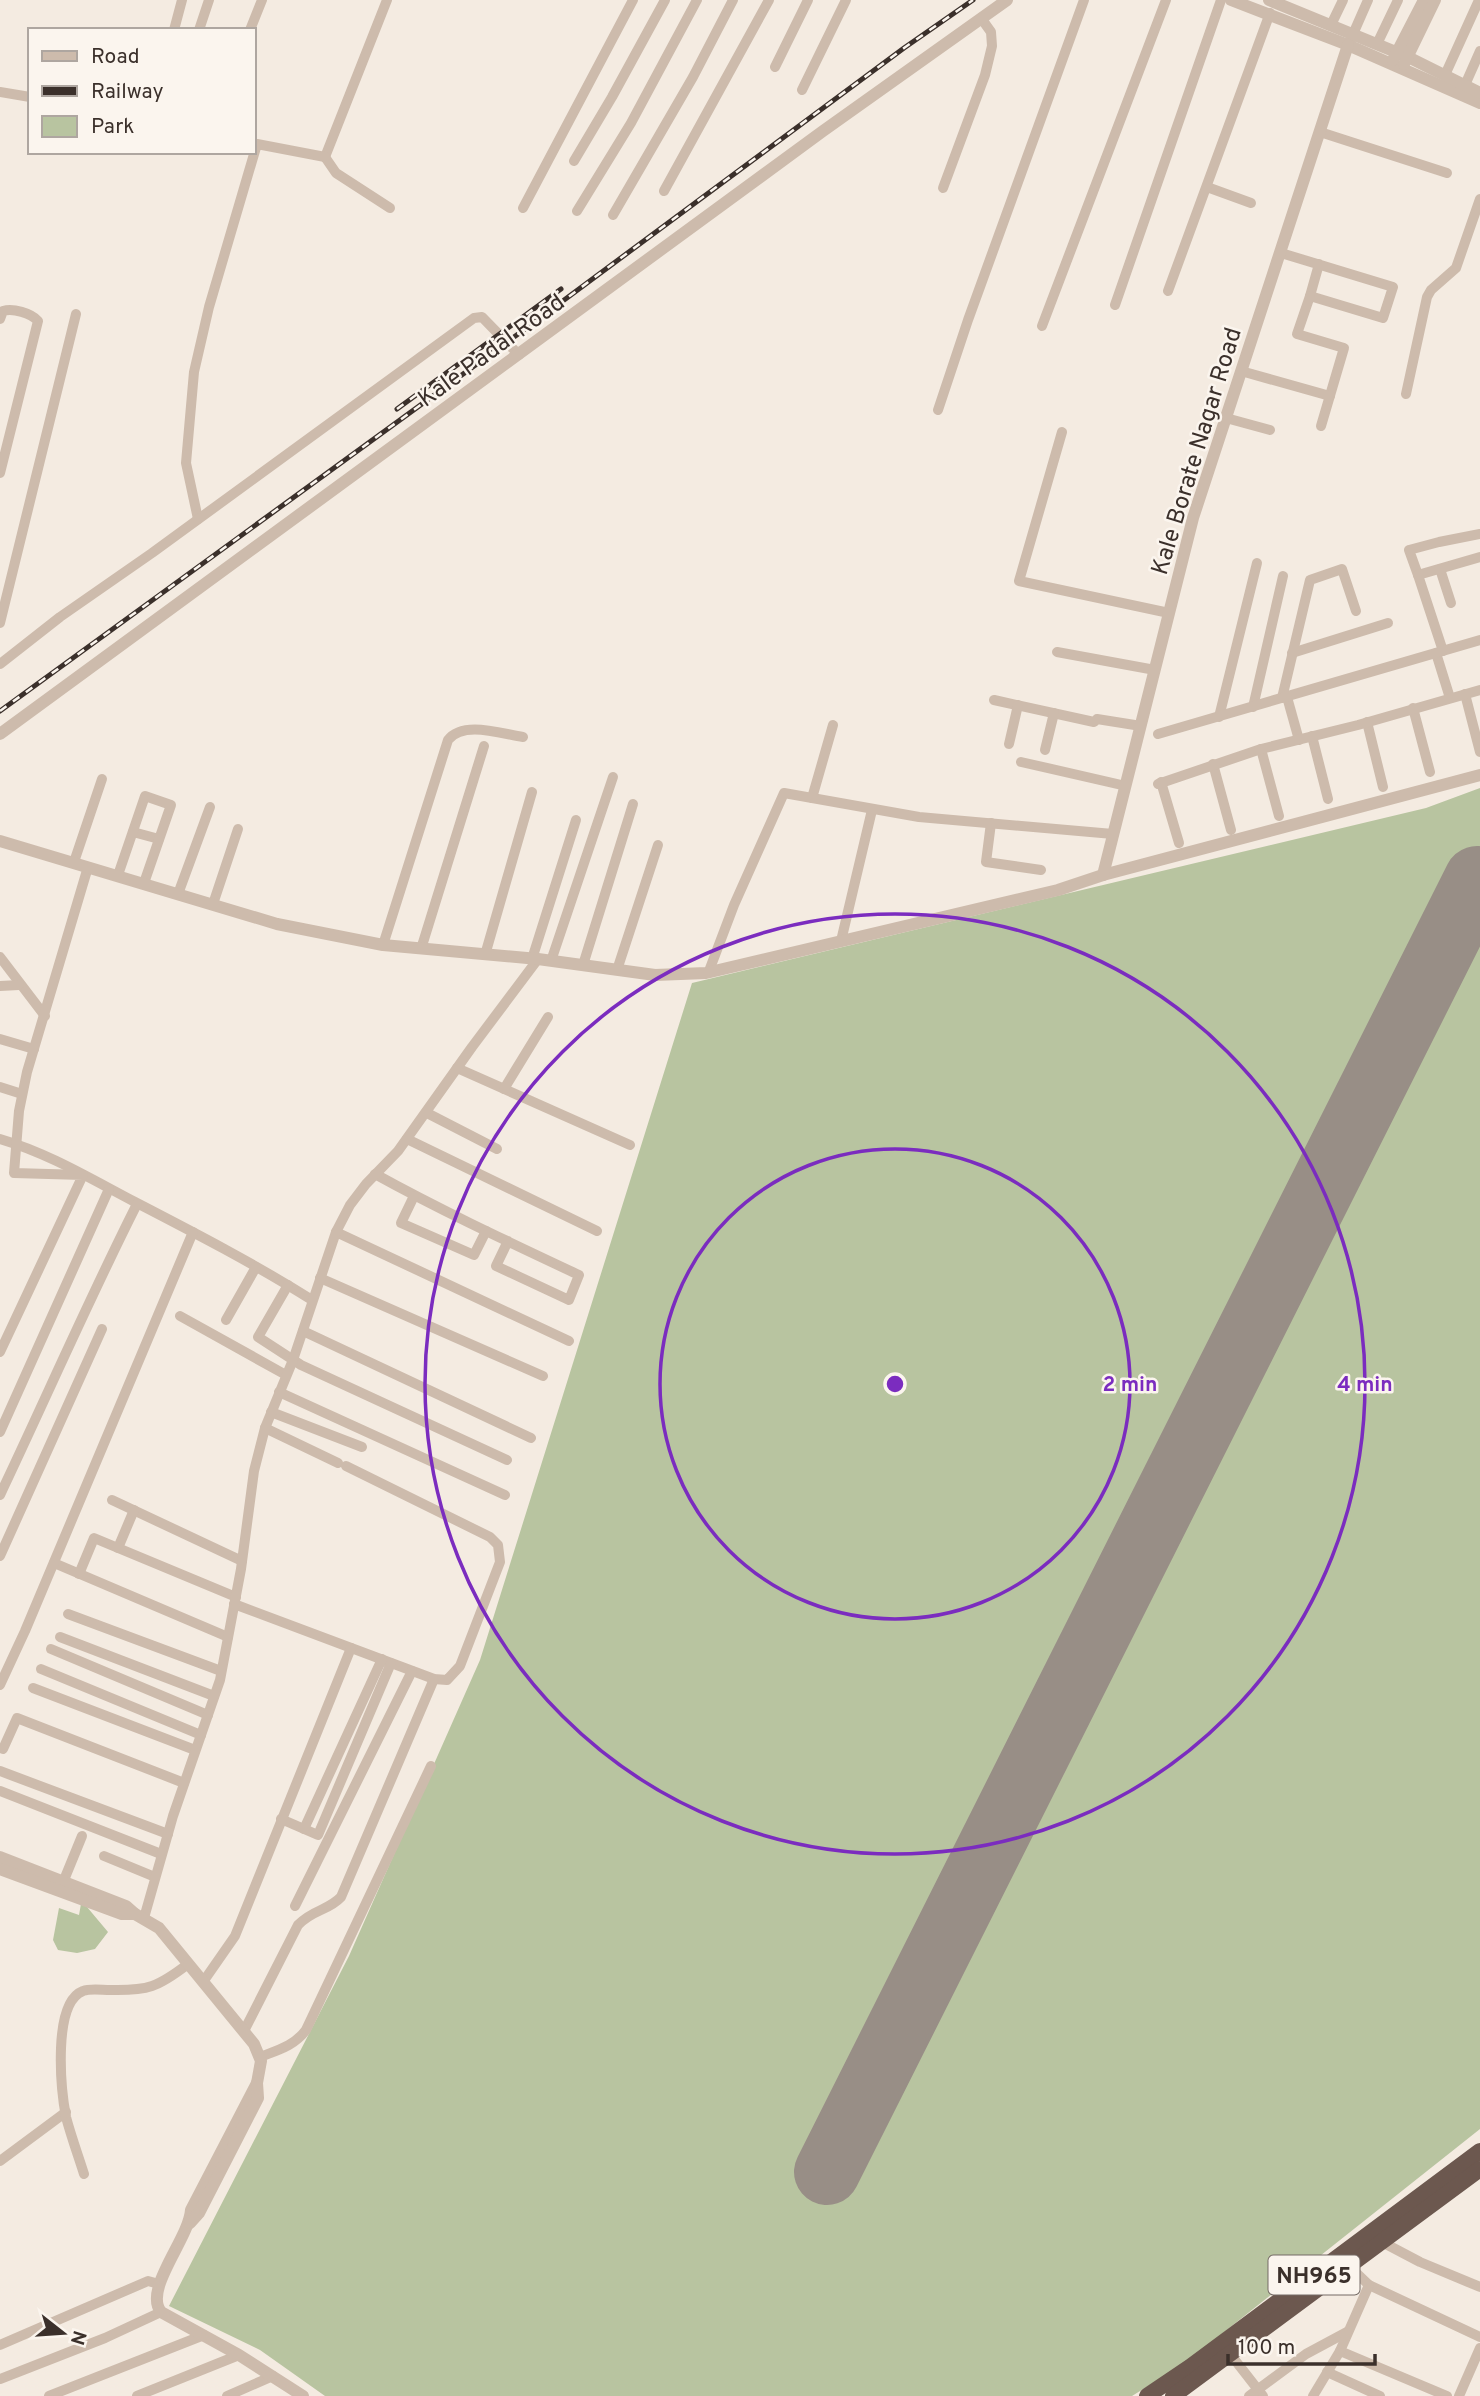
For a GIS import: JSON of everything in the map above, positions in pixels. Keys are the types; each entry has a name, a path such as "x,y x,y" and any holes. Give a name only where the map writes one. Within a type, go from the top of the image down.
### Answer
{"highway":[{"name":"NH965","path":"1173,2396 1231,2355 1480,2151"},
{"name":"NH965","path":"1147,2396 1345,2261 1382,2242 1480,2169"}],"street":[{"path":"175,28 182,0"},
{"path":"200,28 209,0"},
{"path":"251,28 262,0"},
{"path":"325,157 387,0"},
{"path":"523,208 633,0"},
{"path":"574,161 665,0"},
{"path":"577,211 631,123 697,0"},
{"path":"613,215 693,77 733,0"},
{"path":"664,191 769,0"},
{"path":"775,67 808,0"},
{"path":"803,90 846,0"},
{"name":"Kale Padal Road","path":"0,734 1007,0"},
{"path":"938,410 1084,0"},
{"path":"1042,326 1166,0"},
{"path":"1115,305 1221,0"},
{"path":"1231,0 1296,5 1351,39 1377,44 1400,60 1446,75 1480,93"},
{"path":"1331,25 1343,0"},
{"path":"1351,39 1368,0"},
{"path":"1377,44 1398,0"},
{"path":"1400,60 1424,0"},
{"path":"1400,60 1434,0"},
{"path":"1446,75 1479,0"},
{"path":"1270,3 1400,60 1480,103"},
{"path":"1168,291 1270,3"},
{"path":"943,188 985,75 992,46 991,32 981,18"},
{"name":"Kale Borate Nagar Road","path":"1103,875 1193,518 1351,39"},
{"path":"1465,85 1480,51"},
{"path":"0,92 28,97"},
{"path":"1320,132 1447,173"},
{"path":"256,144 325,157 336,173 390,208"},
{"path":"198,519 186,463 194,372 208,307 253,154"},
{"path":"1207,187 1251,203"},
{"path":"1406,394 1427,297 1431,290 1456,268 1480,199"},
{"path":"1280,253 1393,287 1383,318 1310,296"},
{"path":"1319,264 1297,334 1344,348 1321,426"},
{"path":"0,319 3,311 8,310 33,316 38,321 0,473"},
{"path":"0,623 76,314"},
{"path":"0,664 60,617 474,318 482,317 488,321 519,355"},
{"path":"1241,371 1330,396"},
{"path":"1226,418 1270,430"},
{"path":"1062,432 1019,581 1169,613"},
{"path":"1450,698 1440,652 1409,551 1480,534"},
{"path":"1418,575 1480,557"},
{"path":"1219,717 1257,563"},
{"path":"1299,740 1285,697 1292,653 1310,580 1342,569 1356,611"},
{"path":"1440,569 1451,603"},
{"path":"1253,707 1283,576"},
{"path":"1292,653 1388,623"},
{"path":"1158,734 1480,640"},
{"path":"1057,652 1155,670"},
{"path":"1179,843 1160,783 1261,749 1480,690"},
{"path":"1465,694 1480,752"},
{"path":"994,700 1094,722 1097,719 1141,726"},
{"path":"1009,744 1018,705"},
{"path":"1413,708 1430,772"},
{"path":"1045,750 1054,713"},
{"path":"1367,722 1383,787"},
{"path":"812,798 833,726"},
{"path":"383,945 448,740 458,732 471,730 523,737"},
{"path":"1312,736 1328,799"},
{"path":"421,949 484,746"},
{"path":"1261,749 1279,816"},
{"path":"1021,762 1126,786"},
{"path":"1213,764 1231,830"},
{"path":"0,841 296,928 383,945 540,960 655,975 707,972 1046,893 1103,875 1480,775"},
{"path":"139,1916 155,1877 221,1671 242,1561 254,1471 265,1428 293,1360 336,1232 350,1205 407,1139 457,1068 540,960 613,777"},
{"path":"75,862 102,779"},
{"path":"485,955 532,792"},
{"path":"707,972 784,793 872,810 1113,834"},
{"path":"118,875 145,796 171,805 144,883"},
{"path":"583,965 633,804"},
{"path":"178,894 210,807"},
{"path":"841,942 872,810"},
{"path":"540,960 576,820"},
{"path":"991,823 986,862 1041,870"},
{"path":"213,904 238,829"},
{"path":"133,832 159,839"},
{"path":"617,970 658,845"},
{"path":"83,1175 14,1173 22,1094 88,867"},
{"path":"0,957 45,1016"},
{"path":"0,986 19,985"},
{"path":"505,1089 548,1017"},
{"path":"0,1039 34,1049"},
{"path":"457,1068 629,1145"},
{"path":"0,1087 22,1094"},
{"path":"427,1113 497,1149"},
{"path":"0,1139 18,1144 83,1175 288,1284 312,1300"},
{"path":"407,1139 597,1231"},
{"path":"375,1174 414,1196 486,1231 508,1241 579,1275 569,1300 496,1266 508,1241"},
{"path":"0,1352 83,1175"},
{"path":"0,1432 109,1189"},
{"path":"414,1196 401,1223 474,1255 486,1231"},
{"path":"0,1494 55,1380 92,1293 137,1203"},
{"path":"0,1685 54,1563 192,1232"},
{"path":"336,1232 569,1341"},
{"path":"226,1320 256,1267"},
{"path":"320,1278 543,1376"},
{"path":"288,1284 258,1337 293,1360 507,1460"},
{"path":"180,1316 286,1375"},
{"path":"0,1556 102,1329"},
{"path":"303,1331 531,1438"},
{"path":"279,1392 505,1495"},
{"path":"271,1412 362,1447"},
{"path":"79,1574 94,1538 235,1601 351,1648 435,1679 447,1680 460,1666 500,1562 498,1545 491,1537 265,1428"},
{"path":"112,1500 242,1561"},
{"path":"118,1548 134,1510"},
{"path":"54,1563 228,1637"},
{"path":"68,1614 221,1671"},
{"path":"60,1637 214,1696"},
{"path":"51,1648 208,1715"},
{"path":"203,1982 235,1936 351,1648"},
{"path":"281,1819 318,1835 387,1661"},
{"path":"304,1829 387,1661"},
{"path":"41,1669 201,1735"},
{"path":"295,1906 412,1671"},
{"path":"244,2031 298,1925 308,1914 333,1905 341,1896 435,1679"},
{"path":"33,1688 195,1750"},
{"path":"3,1749 17,1718 184,1783"},
{"path":"260,2057 289,2046 306,2030 431,1766"},
{"path":"0,1771 167,1834"},
{"path":"0,1791 161,1854"},
{"path":"64,1880 82,1836"},
{"path":"104,1856 155,1877"},
{"path":"0,1857 19,1870 122,1914 139,1916"},
{"path":"0,1869 19,1870 64,1880 126,1906 159,1928 254,2044 260,2057 258,2098 200,2213 190,2223 155,2296 161,2312 239,2355 303,2396"},
{"path":"84,2174 66,2112 62,2078 62,2030 65,2010 73,1997 85,1990 152,1988 188,1964"},
{"path":"0,2161 66,2112"},
{"path":"1382,2242 1420,2262 1480,2287"},
{"path":"1345,2261 1369,2285 1480,2337"},
{"path":"0,2345 148,2281 159,2284"},
{"path":"1313,2396 1340,2351 1369,2285"},
{"path":"0,2379 105,2338 161,2312"},
{"path":"1249,2396 1261,2393 1306,2354 1347,2333"},
{"path":"49,2396 204,2335"},
{"path":"1459,2396 1480,2348"},
{"path":"1340,2351 1447,2396"},
{"path":"137,2396 239,2355"},
{"path":"1231,2355 1261,2393"},
{"path":"1327,2372 1380,2396"},
{"path":"227,2396 273,2376"}],"green space":[{"path":"1480,788 1480,2129 1185,2363 1132,2396 325,2396 260,2350 169,2306 349,1956 480,1660 692,983 1426,808"},
{"path":"81,1904 87,1907 108,1932 95,1949 77,1953 58,1950 53,1940 59,1908 79,1915"}],"runway":[{"path":"827,2172 1477,879"}],"railway":[{"path":"0,711 973,0"},
{"path":"397,409 561,289"}]}
